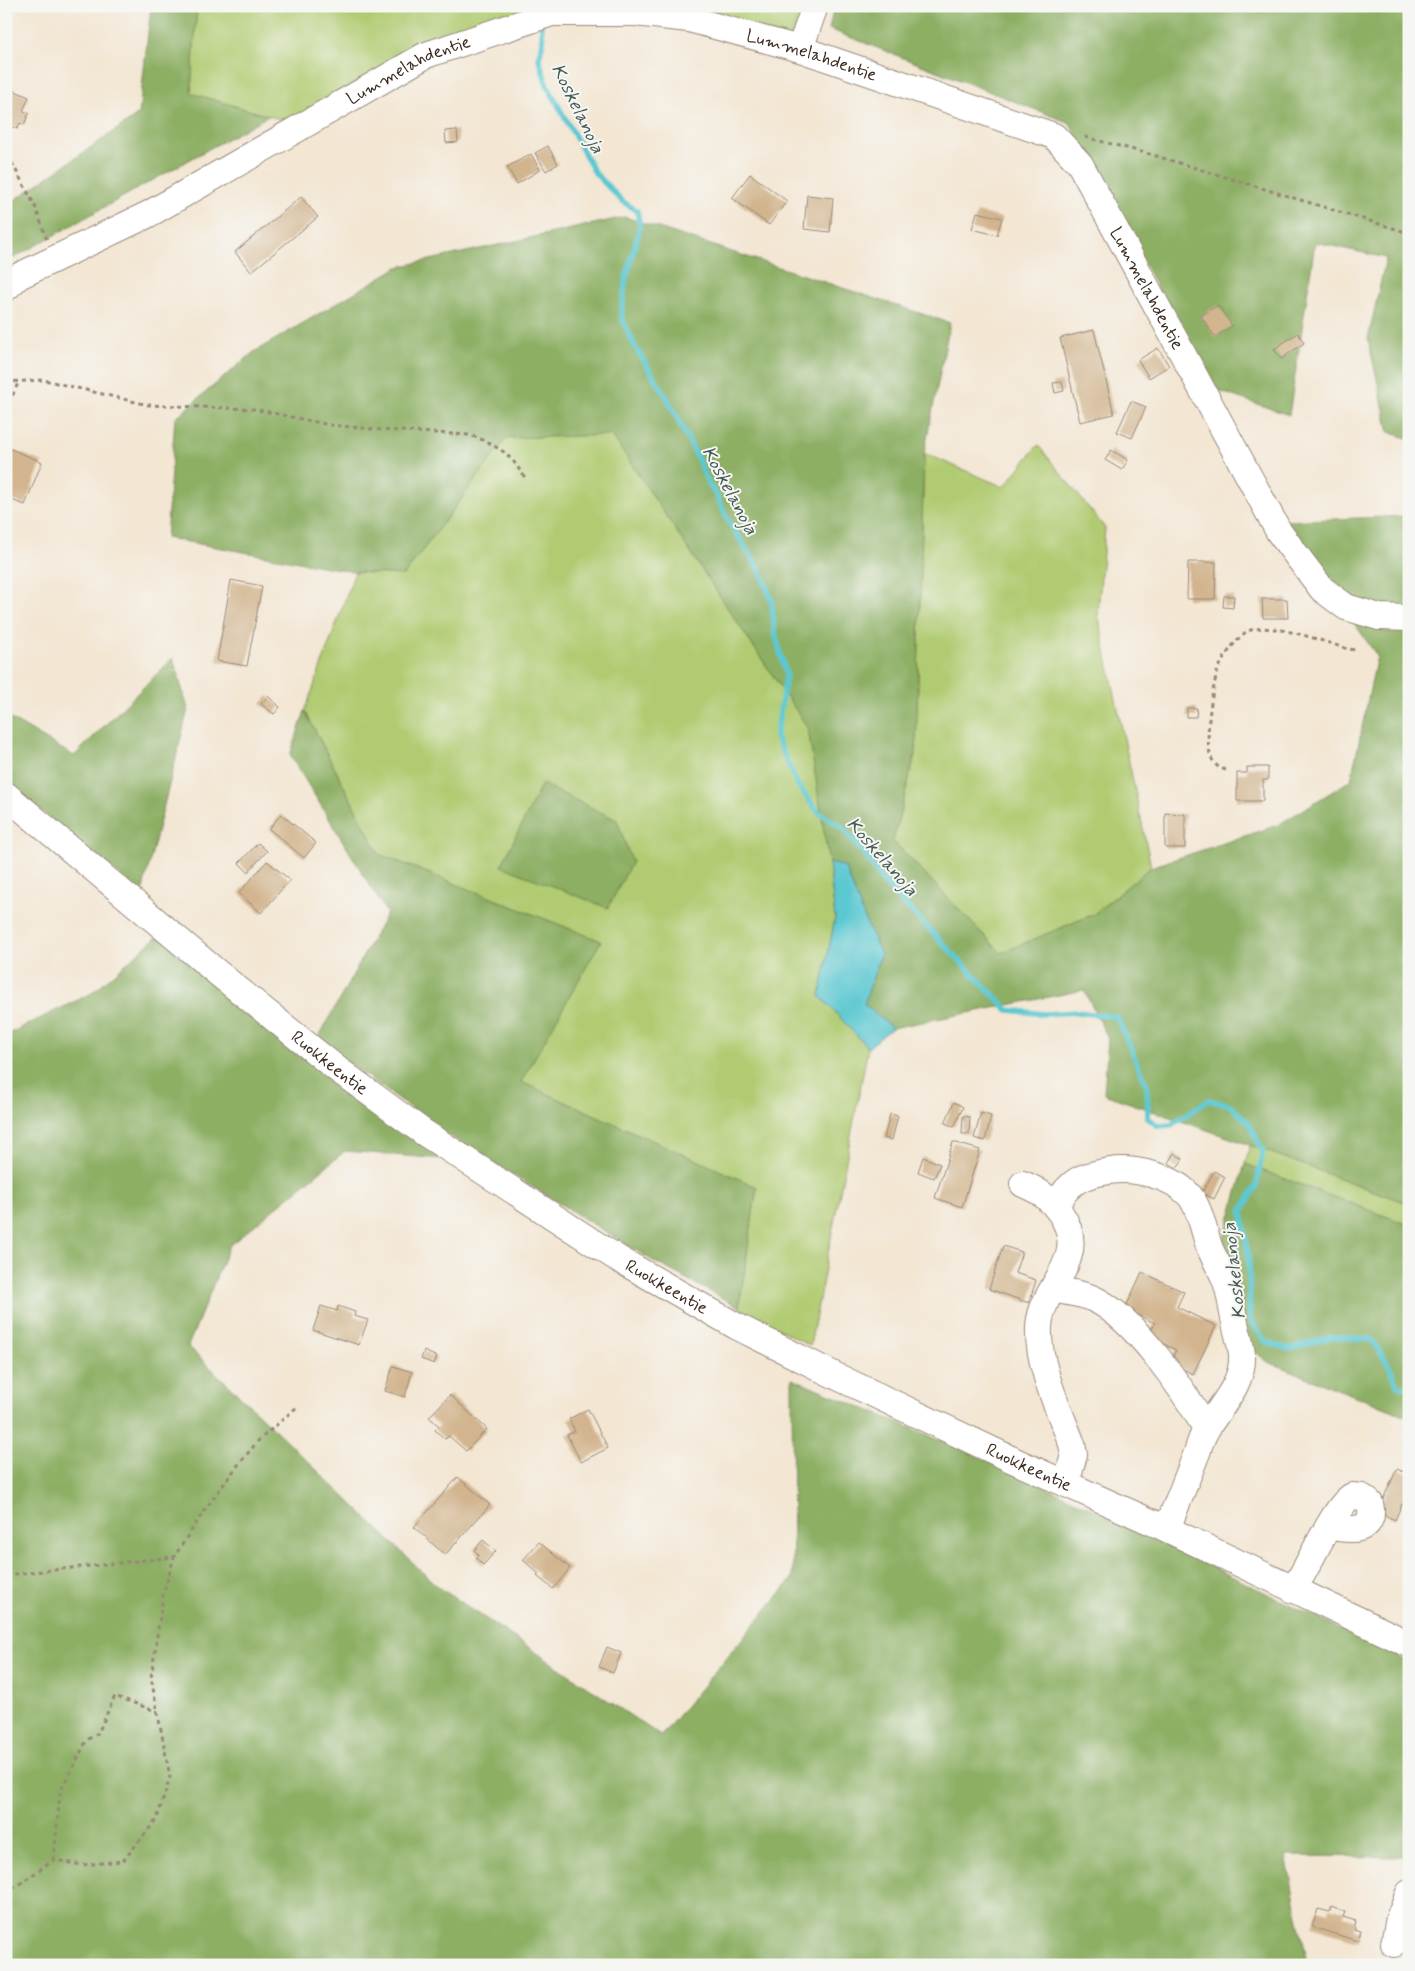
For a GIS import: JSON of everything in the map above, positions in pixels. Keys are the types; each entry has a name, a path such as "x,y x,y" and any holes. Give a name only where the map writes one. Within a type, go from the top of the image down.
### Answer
{"street":[{"path":"800,49 815,6"},
{"name":"Lummelahdentie","path":"6,288 19,276 149,214 426,55 543,16 635,13 689,19 800,49 1054,136 1080,164 1279,532 1322,589 1346,607 1379,617 1409,618"},
{"name":"Ruokkeentie","path":"6,794 219,974 330,1064 423,1132 617,1258 736,1326 840,1378 1167,1529 1409,1644"},
{"path":"1056,1206 1062,1194 1073,1182 1094,1173 1119,1169 1152,1174 1176,1184 1189,1194 1197,1210 1210,1249 1225,1279 1242,1354 1241,1375 1201,1438 1167,1529"},
{"path":"1023,1184 1036,1189 1056,1206 1067,1224 1072,1241 1070,1252 1043,1310 1039,1326 1047,1375 1072,1444 1074,1455 1066,1484"},
{"path":"1054,1289 1074,1291 1096,1300 1118,1316 1167,1369 1206,1428"},
{"path":"1294,1590 1329,1526"},
{"path":"1394,1944 1398,1918 1409,1894"}],"path":[{"path":"1054,136 1084,137 1153,155 1409,233"},
{"path":"12,163 36,206 53,260"},
{"path":"6,382 44,380 148,405 254,409 330,425 470,435 488,442 504,452 526,479"},
{"path":"6,410 19,381"},
{"path":"1226,770 1219,768 1211,758 1208,727 1217,671 1232,646 1247,631 1271,628 1357,650"},
{"path":"6,1893 54,1860 82,1864 123,1861 157,1820 170,1777 151,1678 163,1595 174,1557 206,1508 243,1459 258,1441 297,1407"},
{"path":"6,1575 174,1557"},
{"path":"54,1860 60,1792 87,1740 98,1733 114,1696 159,1712"}],"green space":[{"path":"151,6 197,6 191,93 268,116 6,262 6,206 139,114"},
{"path":"197,6 554,6 290,122 190,93"},
{"path":"650,6 729,6 746,10 783,6 809,6 790,38"},
{"path":"729,6 783,6 746,10"},
{"path":"834,6 1409,6 1409,439 1389,432 1368,339 1386,258 1315,242 1289,415 1210,388 1070,123 829,29"},
{"path":"625,217 950,323 924,453 916,751 893,841 1001,953 1094,914 1151,867 1278,825 1351,780 1377,656 1284,521 1409,516 1409,1204 1250,1145 1104,1094 1108,1038 1084,990 892,1028 864,1004 881,954 866,922 845,867 829,863 808,728 612,435 507,438 404,575 355,572 166,538 175,418 254,352 398,267"},
{"path":"612,435 808,728 829,863 835,918 820,996 868,1048 810,1346 739,1307 757,1187 520,1082 601,941 379,854 305,711 355,572 404,575 507,438"},
{"path":"1038,445 1105,528 1098,614 1151,867 1094,914 1001,953 893,841 916,751 924,453 1004,487"},
{"path":"173,658 188,709 142,893 6,782 6,716 74,756"},
{"path":"305,711 379,854 601,941 521,1082 757,1187 739,1307 655,1262 448,1135 317,1040 387,913 290,755"},
{"path":"542,784 617,820 632,862 608,908 501,866"},
{"path":"158,936 443,1159 345,1151 229,1246 188,1346 437,1586 661,1736 793,1578 792,1378 1020,1474 1409,1662 1409,1857 1286,1856 1308,1965 6,1965 6,1035 92,993"},
{"path":"1250,1145 1409,1204 1409,1225 1245,1164"},
{"path":"1245,1164 1409,1225 1409,1417 1268,1362 1238,1338 1223,1242"}],"water":[{"path":"829,863 845,867 866,922 881,954 864,1004 892,1028 868,1048 820,996 835,918"}],"building":[{"path":"6,87 29,97 23,111 29,113 24,125 20,123 17,129 10,126 6,135"},
{"path":"457,130 458,142 446,143 445,131"},
{"path":"548,146 558,164 546,171 535,153"},
{"path":"531,154 540,170 517,184 507,167"},
{"path":"750,174 787,201 769,225 732,198"},
{"path":"807,195 833,198 830,232 804,229"},
{"path":"301,197 318,217 251,272 235,252"},
{"path":"977,212 1002,218 997,235 972,229"},
{"path":"1218,305 1232,326 1215,337 1201,316"},
{"path":"1094,330 1114,414 1080,422 1060,338"},
{"path":"1298,333 1304,343 1281,359 1274,349"},
{"path":"1158,348 1169,366 1149,378 1138,360"},
{"path":"1062,382 1064,391 1055,393 1053,383"},
{"path":"1131,401 1146,407 1132,438 1117,432"},
{"path":"6,447 42,462 25,505 6,498"},
{"path":"1111,450 1128,460 1122,470 1105,460"},
{"path":"1188,562 1216,562 1215,599 1187,599"},
{"path":"231,580 262,586 247,666 217,661"},
{"path":"1224,596 1234,596 1233,608 1223,607"},
{"path":"1262,599 1287,599 1288,618 1263,618"},
{"path":"268,696 280,707 274,714 261,704"},
{"path":"1187,708 1197,708 1196,717 1187,717"},
{"path":"1247,767 1268,767 1268,780 1263,780 1263,801 1237,801 1237,773 1247,773"},
{"path":"1165,813 1185,814 1185,848 1165,848"},
{"path":"281,814 316,843 304,858 269,829"},
{"path":"258,843 267,851 248,872 239,863"},
{"path":"267,861 290,880 261,913 239,893"},
{"path":"954,1102 963,1107 954,1127 945,1123"},
{"path":"981,1113 991,1116 985,1141 974,1138"},
{"path":"890,1114 898,1116 892,1140 884,1138"},
{"path":"963,1116 970,1117 969,1134 962,1134"},
{"path":"953,1142 980,1150 962,1207 935,1198"},
{"path":"1174,1153 1183,1159 1177,1168 1168,1163"},
{"path":"923,1157 940,1164 934,1178 918,1172"},
{"path":"1214,1171 1225,1177 1214,1199 1202,1193"},
{"path":"1003,1246 1022,1252 1015,1273 1036,1280 1029,1303 989,1289"},
{"path":"1142,1272 1184,1292 1177,1307 1216,1326 1193,1374 1170,1363 1176,1350 1148,1337 1155,1323 1125,1309"},
{"path":"321,1306 337,1311 338,1306 355,1312 354,1316 368,1320 359,1345 313,1330"},
{"path":"424,1351 437,1357 434,1364 421,1359"},
{"path":"393,1366 412,1372 405,1397 385,1391"},
{"path":"450,1395 487,1429 466,1451 449,1436 445,1439 435,1430 439,1426 429,1417"},
{"path":"588,1409 608,1448 581,1462 567,1435 575,1431 569,1419"},
{"path":"1397,1469 1409,1474 1409,1507 1402,1504 1395,1520 1377,1512"},
{"path":"458,1477 490,1505 445,1555 414,1527"},
{"path":"483,1540 496,1551 483,1565 476,1558 479,1555 474,1550"},
{"path":"539,1542 570,1568 553,1589 537,1576 539,1574 523,1560"},
{"path":"607,1647 621,1653 613,1673 599,1667"},
{"path":"1331,1907 1345,1912 1343,1917 1356,1921 1354,1929 1361,1931 1358,1941 1312,1927 1318,1909 1330,1912"}],"waterway":[{"name":"Koskelanoja","path":"541,23 543,41 539,59 547,85 595,173 622,201 637,211 640,227 626,278 621,316 635,347 666,396 727,519 761,572 772,602 774,629 786,675 776,737 797,784 818,812 843,828 866,856 883,882 1008,1010 1044,1014 1077,1012 1117,1017 1147,1086 1148,1118 1158,1126 1171,1125 1208,1100 1230,1105 1249,1123 1263,1152 1256,1187 1242,1211 1249,1264 1250,1320 1266,1342 1290,1349 1331,1337 1371,1339 1390,1367 1397,1385 1409,1389"}]}
